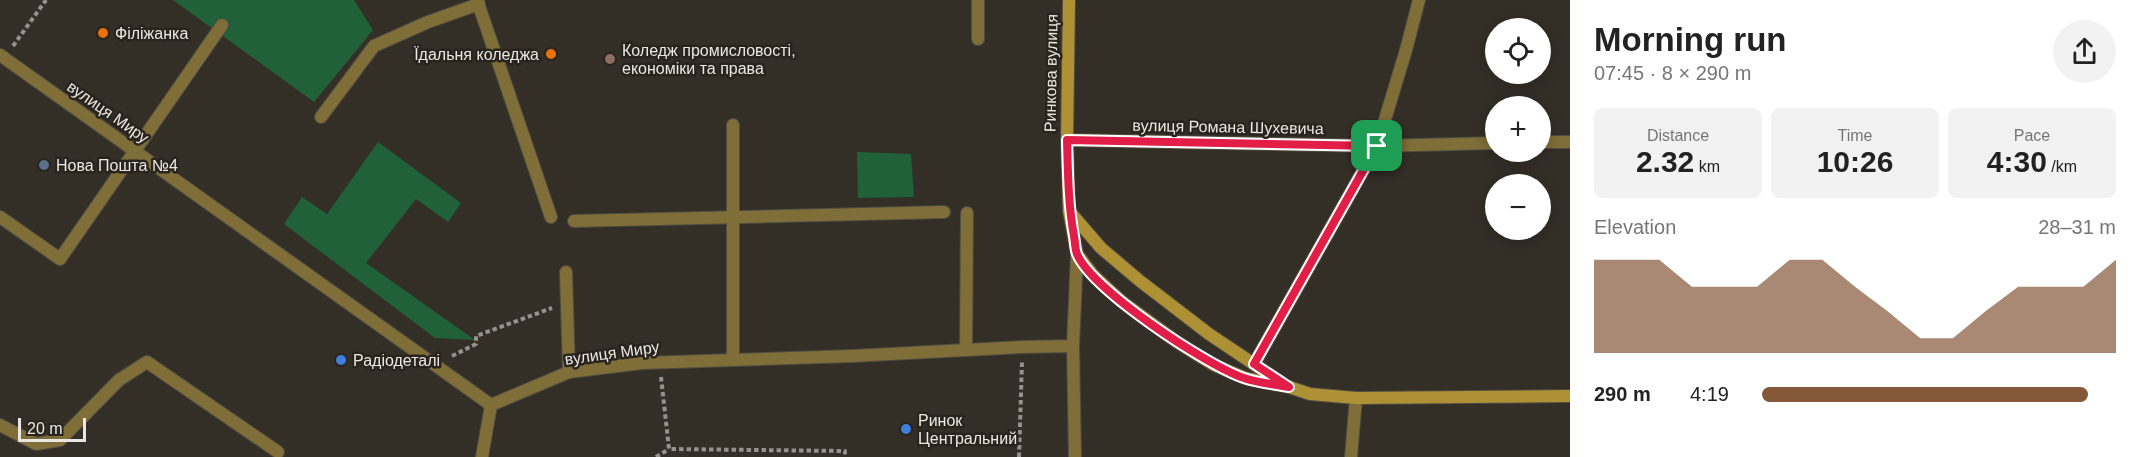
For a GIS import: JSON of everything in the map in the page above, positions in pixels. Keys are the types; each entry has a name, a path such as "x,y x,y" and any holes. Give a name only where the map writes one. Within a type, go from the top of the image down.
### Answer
{"main road":[{"name":"Ринкова вулиця","path":"1069,0 1067,140 1069,211 1077,254"},
{"path":"1069,211 1101,248 1117,261 1209,334 1289,387"},
{"path":"1077,254 1093,275 1120,301 1177,342 1214,365 1245,378 1310,394 1356,398 1570,396"}],"street":[{"path":"978,0 978,39"},
{"path":"1254,364 1377,146 1419,0"},
{"path":"321,117 374,46 478,2 551,217"},
{"path":"0,217 60,259 222,25"},
{"name":"вулиця Миру","path":"0,55 491,405 569,372 659,362 1073,346"},
{"path":"733,125 733,359"},
{"name":"вулиця Романа Шухевича","path":"1067,140 1377,146 1485,143"},
{"path":"1551,142 1570,142"},
{"path":"573,221 944,212"},
{"path":"966,350 967,213"},
{"path":"1075,457 1073,346 1077,254"},
{"path":"566,272 569,372"},
{"path":"0,425 36,444 60,440 119,380 147,362 278,452"},
{"path":"1351,457 1356,398"},
{"path":"482,457 491,405"}],"path":[{"path":"21,54 11,48 46,0"},
{"path":"449,357 476,344 476,336 567,303"},
{"path":"1019,457 1022,347"},
{"path":"659,362 669,449"},
{"path":"656,457 669,449 845,451 845,457"}],"green space":[{"path":"173,0 354,0 373,30 314,102"},
{"path":"378,142 461,203 448,222 416,199 366,263 475,340 435,338 284,224 302,197 327,214"},
{"path":"857,152 911,154 914,197 858,198"}],"place":[{"name":"Філіжанка","path":"103,33"},
{"name":"Їдальня коледжа","path":"551,54"},
{"name":"Коледж промисловості, економіки та права","path":"610,59"},
{"name":"Нова Пошта №4","path":"44,165"},
{"name":"Радіодеталі","path":"341,360"},
{"name":"Ринок Центральний","path":"906,429"}],"route":[{"path":"1067,140 1377,146 1254,364 1289,387 1245,378 1214,365 1177,342 1120,301 1093,275 1077,254 1069,211 1067,140"}]}
